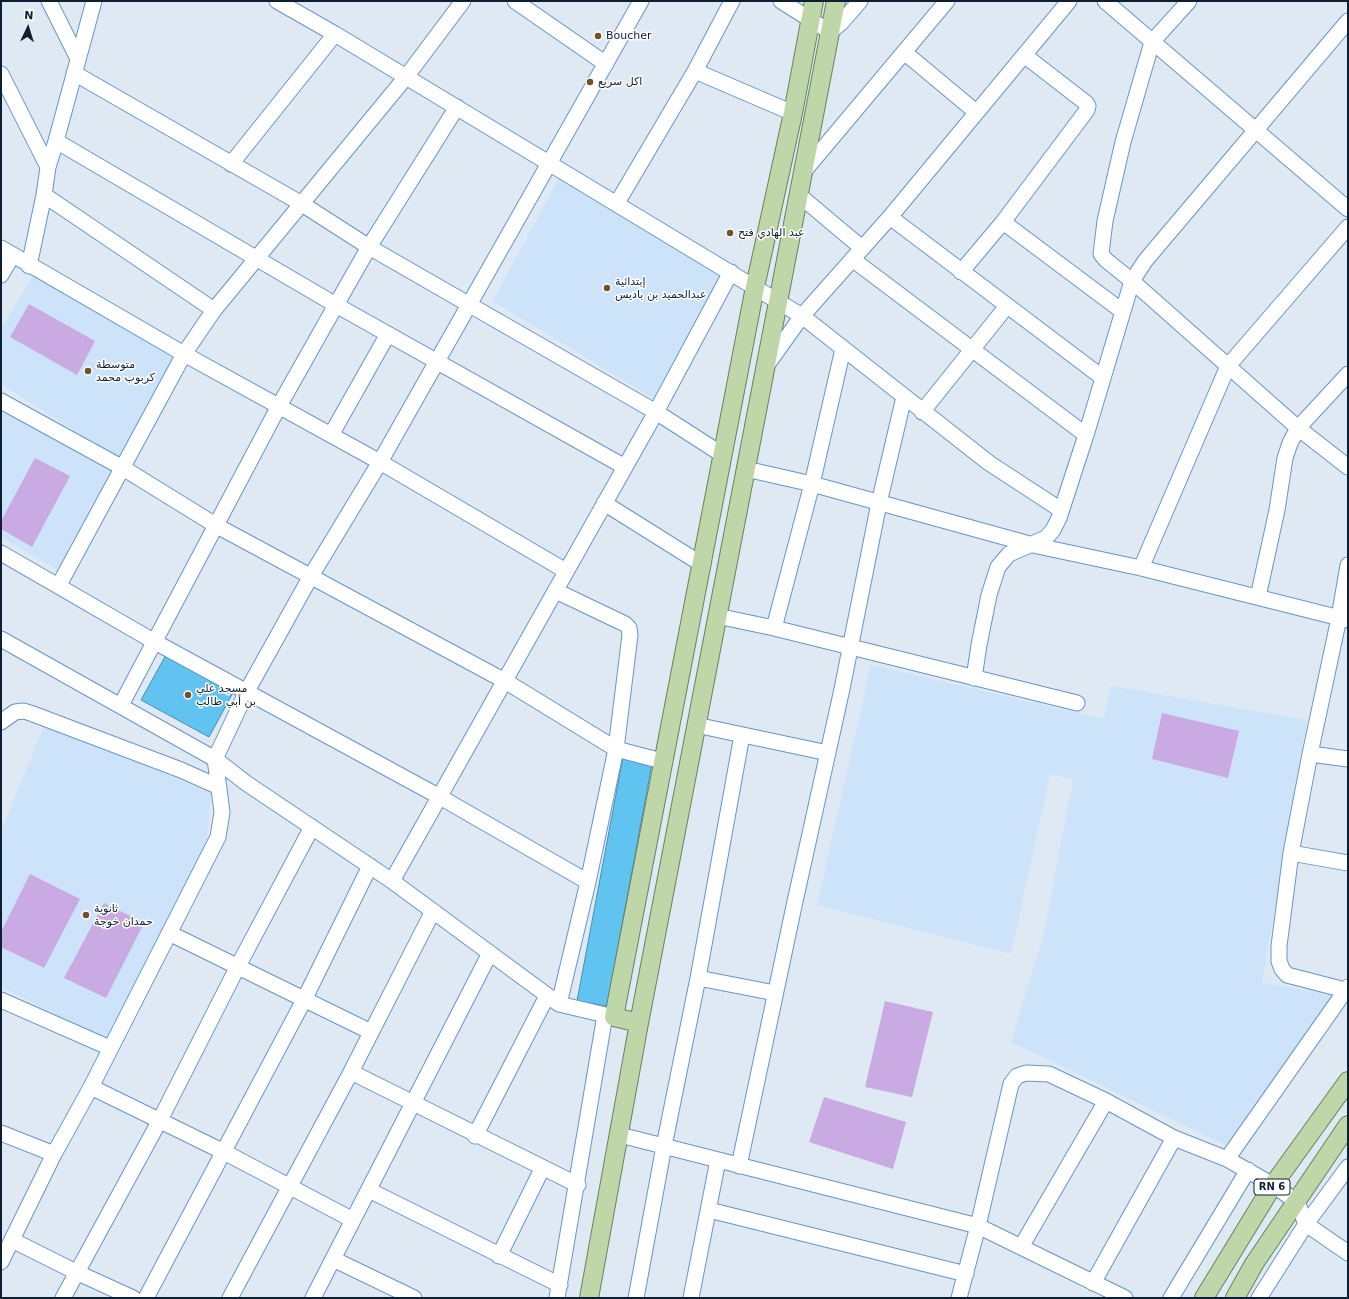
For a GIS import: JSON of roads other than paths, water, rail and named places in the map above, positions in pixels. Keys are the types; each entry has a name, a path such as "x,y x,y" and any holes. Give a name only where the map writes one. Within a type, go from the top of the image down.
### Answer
{"main road":[{"path":"639,1023 610,1016 703,565 755,287 793,113 814,1"},
{"path":"589,1298 620,1135 639,1023 767,365 778,301 800,196 836,1"},
{"name":"RN 6","path":"1204,1298 1273,1184 1348,1081"},
{"name":"RN 6","path":"1235,1298 1254,1264 1348,1125"}],"street":[{"path":"49,1 76,66 231,164 302,204 369,248 656,412 723,455"},
{"path":"29,266 44,195 48,167 94,1"},
{"path":"277,1 457,107 802,316 922,412 989,462 1062,510"},
{"path":"59,585 184,354 214,310 406,77 463,1"},
{"path":"515,1 606,64"},
{"path":"1,1262 54,1154 91,1087 218,837 222,820 222,802 215,759 247,691 311,576 380,462 641,1"},
{"path":"617,203 695,70 732,1"},
{"path":"781,1 810,21 830,32 841,23 860,1"},
{"path":"805,170 947,1"},
{"path":"767,365 802,316 890,217 1069,1"},
{"path":"1105,1 1348,209"},
{"path":"1189,1 1152,42 1123,142 1101,248 1103,258 1132,281 1298,428 1348,468"},
{"path":"974,678 978,645 994,576 1003,560 1009,554 1033,545 1046,538 1054,530 1062,510 1132,281 1145,261 1348,21"},
{"path":"231,164 335,34"},
{"path":"904,52 976,112"},
{"path":"961,272 1003,222 1088,108 1086,103 1024,55"},
{"path":"695,70 793,113"},
{"path":"1,74 48,167"},
{"path":"120,705 217,526 279,406 369,248 457,107"},
{"path":"56,142 336,305 625,467"},
{"path":"44,195 214,310"},
{"path":"800,196 857,253 972,349 1086,435"},
{"path":"890,217 1103,378"},
{"path":"1003,222 1122,312"},
{"path":"1141,568 1228,366 1348,227"},
{"path":"1,275 6,252 184,354 380,462 566,571"},
{"path":"392,881 656,412 730,272"},
{"path":"922,412 1006,306"},
{"path":"331,435 388,334"},
{"path":"774,628 812,484 843,349"},
{"path":"1258,597 1277,510 1285,458 1290,443 1298,428 1348,374"},
{"path":"739,1166 775,993 851,648 879,503 904,397"},
{"path":"1,401 123,468 217,526 505,681 616,749 662,761"},
{"path":"746,469 812,484 1033,545 1141,568 1344,619"},
{"path":"604,504 703,565"},
{"path":"2,558 59,585 155,642 440,797 588,882"},
{"path":"1227,1159 1347,989 1287,975 1282,969 1279,961 1279,946 1291,853 1310,754 1344,619 1348,565"},
{"path":"475,1136 553,1000 588,882 616,749 630,635 629,628 619,620 556,591"},
{"path":"717,616 774,628 1077,703"},
{"path":"1,639 215,759 246,783 392,881 553,1000 610,1016 559,1292 499,1256 369,1190"},
{"path":"1,722 10,714 24,711 181,770 219,787"},
{"path":"696,725 828,753"},
{"path":"636,1298 664,1146 698,978 742,735"},
{"path":"1310,754 1348,759"},
{"path":"64,1298 76,1272 160,1120 237,968 312,827"},
{"path":"1291,853 1348,863"},
{"path":"146,1298 304,1000 370,866"},
{"path":"230,1298 351,1072 433,911"},
{"path":"169,933 237,968 371,1032"},
{"path":"313,1298 490,953"},
{"path":"698,978 775,993"},
{"path":"1,1000 110,1048"},
{"path":"351,1072 414,1103 475,1136 578,1185"},
{"path":"959,1298 978,1226 1011,1084 1017,1076 1026,1073 1049,1074 1106,1101 1174,1138 1227,1159 1248,1170 1273,1184 1296,1202 1306,1224 1348,1252"},
{"path":"91,1087 224,1152 353,1220"},
{"path":"1021,1247 1106,1101"},
{"path":"1,1133 54,1154"},
{"path":"620,1135 978,1226 1124,1298"},
{"path":"1093,1283 1174,1138"},
{"path":"691,1298 718,1160"},
{"path":"1258,1298 1306,1224 1348,1167"},
{"path":"499,1256 542,1169"},
{"path":"1171,1298 1248,1170"},
{"path":"708,1210 966,1274"},
{"path":"12,1240 133,1298"},
{"path":"333,1259 409,1297"}],"place":[{"name":"Boucher","path":"598,36"},
{"name":"اكل سريع","path":"590,82"},
{"name":"عبد الهادي فتح","path":"730,233"},
{"name":"إبتدائية عبدالحميد بن باديس","path":"607,288"},
{"name":"متوسطة كربوب محمد","path":"88,371"},
{"name":"مسجد علي بن أبي طالب","path":"188,695"},
{"name":"ثانوية حمدان خوجة","path":"86,915"}]}
